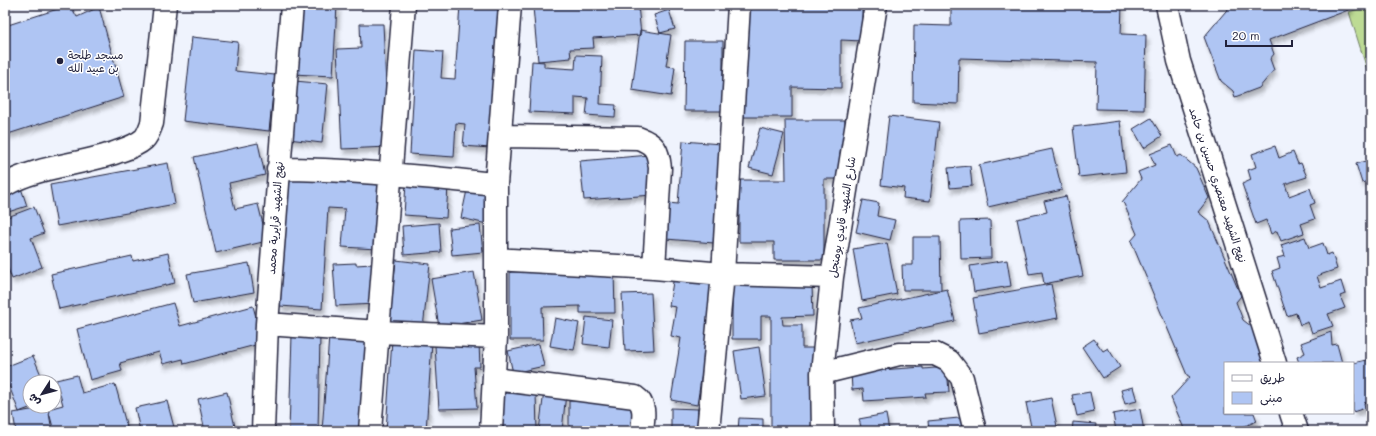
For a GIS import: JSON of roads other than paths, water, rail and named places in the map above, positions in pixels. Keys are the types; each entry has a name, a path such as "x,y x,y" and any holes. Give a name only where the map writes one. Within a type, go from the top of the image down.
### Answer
{"street":[{"path":"5,185 11,181 37,172 106,156 134,146 145,138 152,123 165,5"},
{"name":"نهج الشهيد قرايرية محمد","path":"263,431 267,324 278,168 292,5"},
{"path":"370,431 404,5"},
{"path":"491,431 496,337 496,184 510,5"},
{"path":"708,431 723,274 739,5"},
{"name":"شارع الشهيد قايدي بومنجل","path":"823,431 822,373 832,277 876,5"},
{"name":"نهج الشهيد معنصري حسين بن حامد","path":"1167,5 1179,61 1275,362"},
{"path":"500,136 638,138 654,146 658,155 660,168 654,268"},
{"path":"278,168 391,174 496,184"},
{"path":"496,259 654,268 723,274 832,277"},
{"path":"267,324 378,332 496,337"},
{"path":"822,373 899,354 935,354 950,361 962,378 975,431"},
{"path":"494,379 635,397 640,400 643,405 644,412 642,431"},
{"path":"1291,414 1297,431"}],"place":[{"name":"مسجد طلحة بن عبيد الله","path":"60,61"}]}
